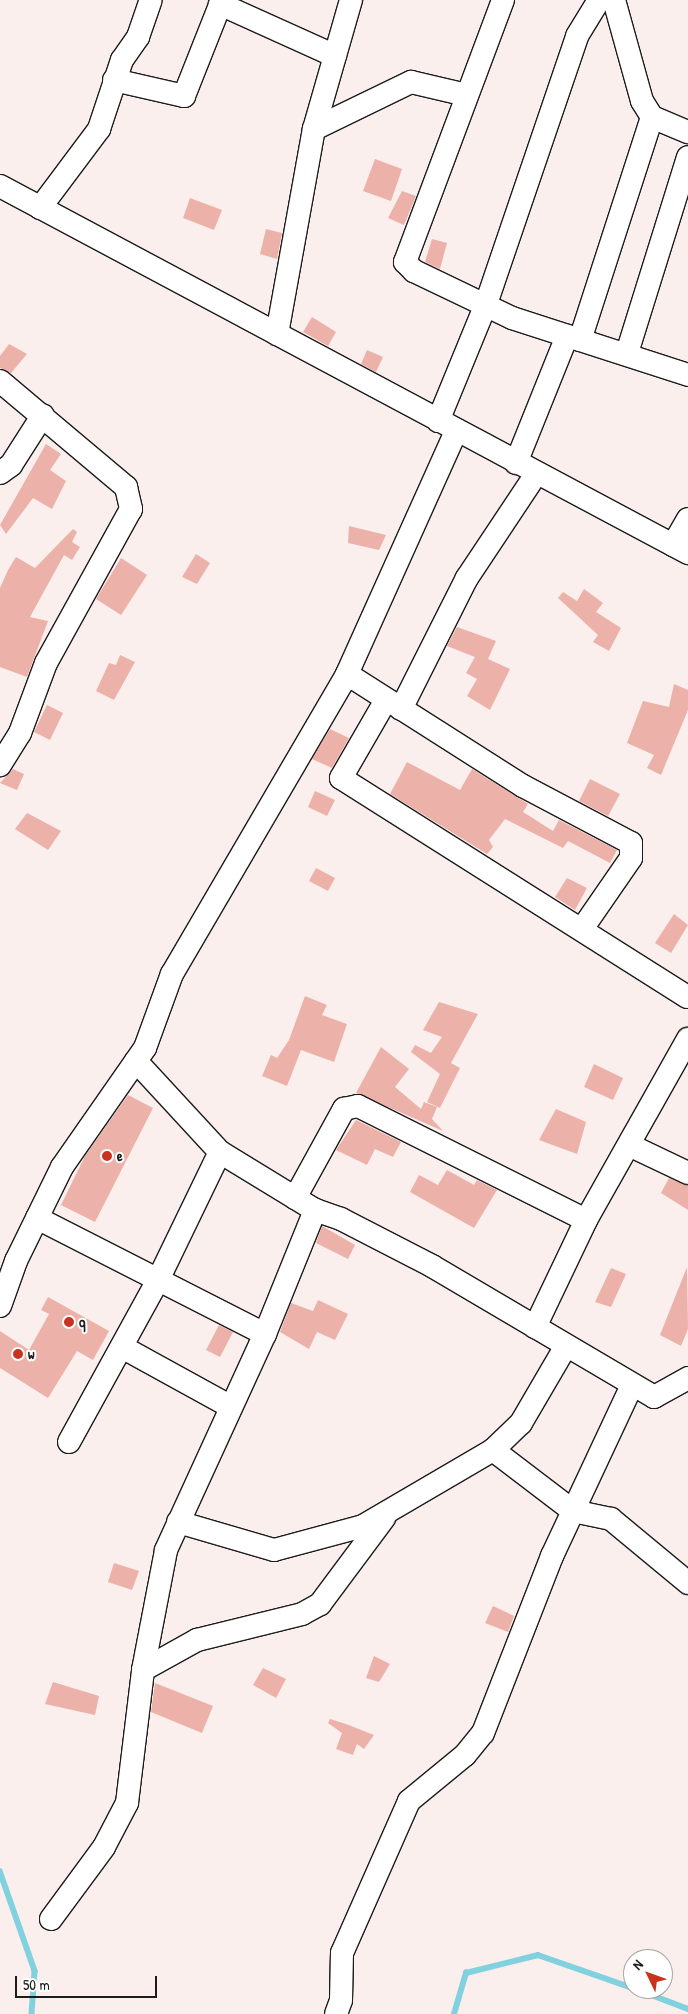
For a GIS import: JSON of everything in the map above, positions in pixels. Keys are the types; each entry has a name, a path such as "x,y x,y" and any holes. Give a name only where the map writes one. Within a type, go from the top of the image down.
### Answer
{"street":[{"path":"35,206 99,129 114,80 151,0"},
{"path":"277,334 314,129 351,0"},
{"path":"503,0 405,262 414,271 486,304 573,338 627,353 688,375"},
{"path":"0,1306 37,1218 77,1142 136,1061 172,974 347,674 447,426 486,304 577,36 599,0"},
{"path":"614,0 642,101 652,117 688,132"},
{"path":"114,80 184,96 221,2 335,56"},
{"path":"314,129 411,82 467,95"},
{"path":"516,463 573,338 652,117"},
{"path":"627,353 687,166"},
{"path":"0,186 536,474 680,549 688,519"},
{"path":"0,381 43,415 126,487 131,509 46,663 20,733 0,765"},
{"path":"0,473 11,465 43,415"},
{"path":"536,474 467,578 394,704 341,778 688,997"},
{"path":"347,674 523,786 631,843 631,858 582,929"},
{"path":"535,1328 586,1220 688,1039"},
{"path":"136,1061 220,1152 315,1210 341,1219 432,1266 632,1385 659,1397 688,1378"},
{"path":"295,1198 344,1108 358,1106 586,1220"},
{"path":"629,1145 688,1173"},
{"path":"69,1442 158,1280 220,1152"},
{"path":"51,1919 104,1847 127,1803 143,1670 159,1575 178,1522 265,1334 315,1210"},
{"path":"37,1218 265,1334"},
{"path":"178,1522 274,1550 364,1526 492,1450 520,1423 566,1346"},
{"path":"122,1347 231,1407"},
{"path":"336,2014 341,2000 342,1953 409,1801 465,1755 483,1732 573,1511 632,1385"},
{"path":"492,1450 573,1511 611,1520 688,1583"},
{"path":"143,1670 190,1642 302,1614 320,1604 387,1514"}],"building":[{"path":"375,159 402,169 391,201 363,191"},
{"path":"402,191 416,196 404,225 388,218"},
{"path":"190,198 222,210 214,230 183,218"},
{"path":"266,229 282,233 277,259 260,254"},
{"path":"432,239 447,243 440,269 425,262"},
{"path":"312,317 336,332 328,346 303,332"},
{"path":"9,344 27,354 11,373 0,368 0,356"},
{"path":"367,350 383,357 376,372 361,364"},
{"path":"46,444 61,454 50,470 66,481 52,509 33,498 6,534 0,525"},
{"path":"349,526 386,535 379,550 348,543"},
{"path":"73,529 77,532 72,542 80,547 72,560 64,555 30,617 48,621 27,677 0,667 0,588 8,570 16,557 35,568"},
{"path":"196,554 210,563 197,584 182,577"},
{"path":"121,558 147,575 121,615 96,599"},
{"path":"584,589 603,603 596,612 621,628 609,651 593,642 598,635 558,598 563,592 577,601"},
{"path":"457,627 496,641 488,659 510,669 490,710 467,696 477,679 466,673 475,657 447,646"},
{"path":"120,655 135,662 114,700 96,691 109,663 116,665"},
{"path":"674,684 688,690 688,710 661,775 647,768 654,755 627,743 643,701 669,707"},
{"path":"47,705 63,713 50,740 34,732"},
{"path":"330,729 349,738 332,768 312,759"},
{"path":"407,762 460,790 472,769 528,804 523,812 553,831 559,820 617,850 610,863 568,841 563,848 505,819 489,840 493,847 487,854 390,794"},
{"path":"13,769 24,774 17,790 0,783"},
{"path":"590,779 620,794 608,816 579,801"},
{"path":"315,791 335,800 327,816 308,807"},
{"path":"27,813 61,831 48,850 15,829"},
{"path":"316,868 335,878 328,891 309,881"},
{"path":"567,878 587,888 575,910 555,897"},
{"path":"674,914 688,925 671,953 655,943"},
{"path":"305,996 327,1005 322,1015 347,1024 334,1062 301,1050 287,1086 262,1076 271,1055 277,1058 289,1040"},
{"path":"439,1002 478,1014 451,1063 460,1068 440,1108 427,1102 440,1074 411,1052 415,1045 431,1053 442,1037 423,1030"},
{"path":"381,1047 409,1069 395,1087 421,1109 424,1102 437,1107 432,1119 443,1131 356,1093"},
{"path":"594,1064 623,1078 613,1100 584,1087"},
{"name":"e","path":"128,1095 153,1108 95,1222 61,1205 85,1156"},
{"path":"556,1109 586,1122 577,1154 539,1140"},
{"path":"356,1120 401,1142 393,1157 375,1149 367,1165 336,1150"},
{"path":"447,1170 474,1185 477,1180 497,1190 474,1228 410,1192 419,1175 438,1185"},
{"path":"669,1178 688,1186 688,1210 661,1193"},
{"path":"322,1226 355,1245 348,1259 316,1243"},
{"path":"687,1267 688,1329 681,1346 660,1335"},
{"path":"611,1268 626,1274 611,1307 595,1302"},
{"path":"48,1297 109,1331 93,1360 77,1351 48,1398 0,1368 0,1331 29,1350 49,1314 41,1310"},
{"path":"318,1300 348,1314 335,1340 317,1332 309,1349 280,1332 291,1303 313,1311"},
{"path":"219,1325 233,1332 220,1357 206,1350"},
{"path":"114,1563 139,1571 132,1590 108,1582"},
{"path":"493,1606 514,1616 508,1632 485,1623"},
{"path":"374,1656 390,1664 379,1682 366,1678"},
{"path":"263,1668 286,1679 276,1698 253,1685"},
{"path":"53,1682 99,1696 95,1715 45,1704"},
{"path":"155,1683 213,1706 202,1733 151,1712"},
{"path":"330,1719 374,1735 364,1749 357,1744 353,1755 336,1749 342,1733 328,1723"}],"waterway":[{"path":"0,1871 35,1971 32,2014"},
{"path":"454,2014 466,1973 538,1955 623,1985"},
{"path":"662,1999 688,2009"}],"place":[{"name":"e","path":"107,1156"},
{"name":"q","path":"69,1322"},
{"name":"w","path":"18,1354"}]}
